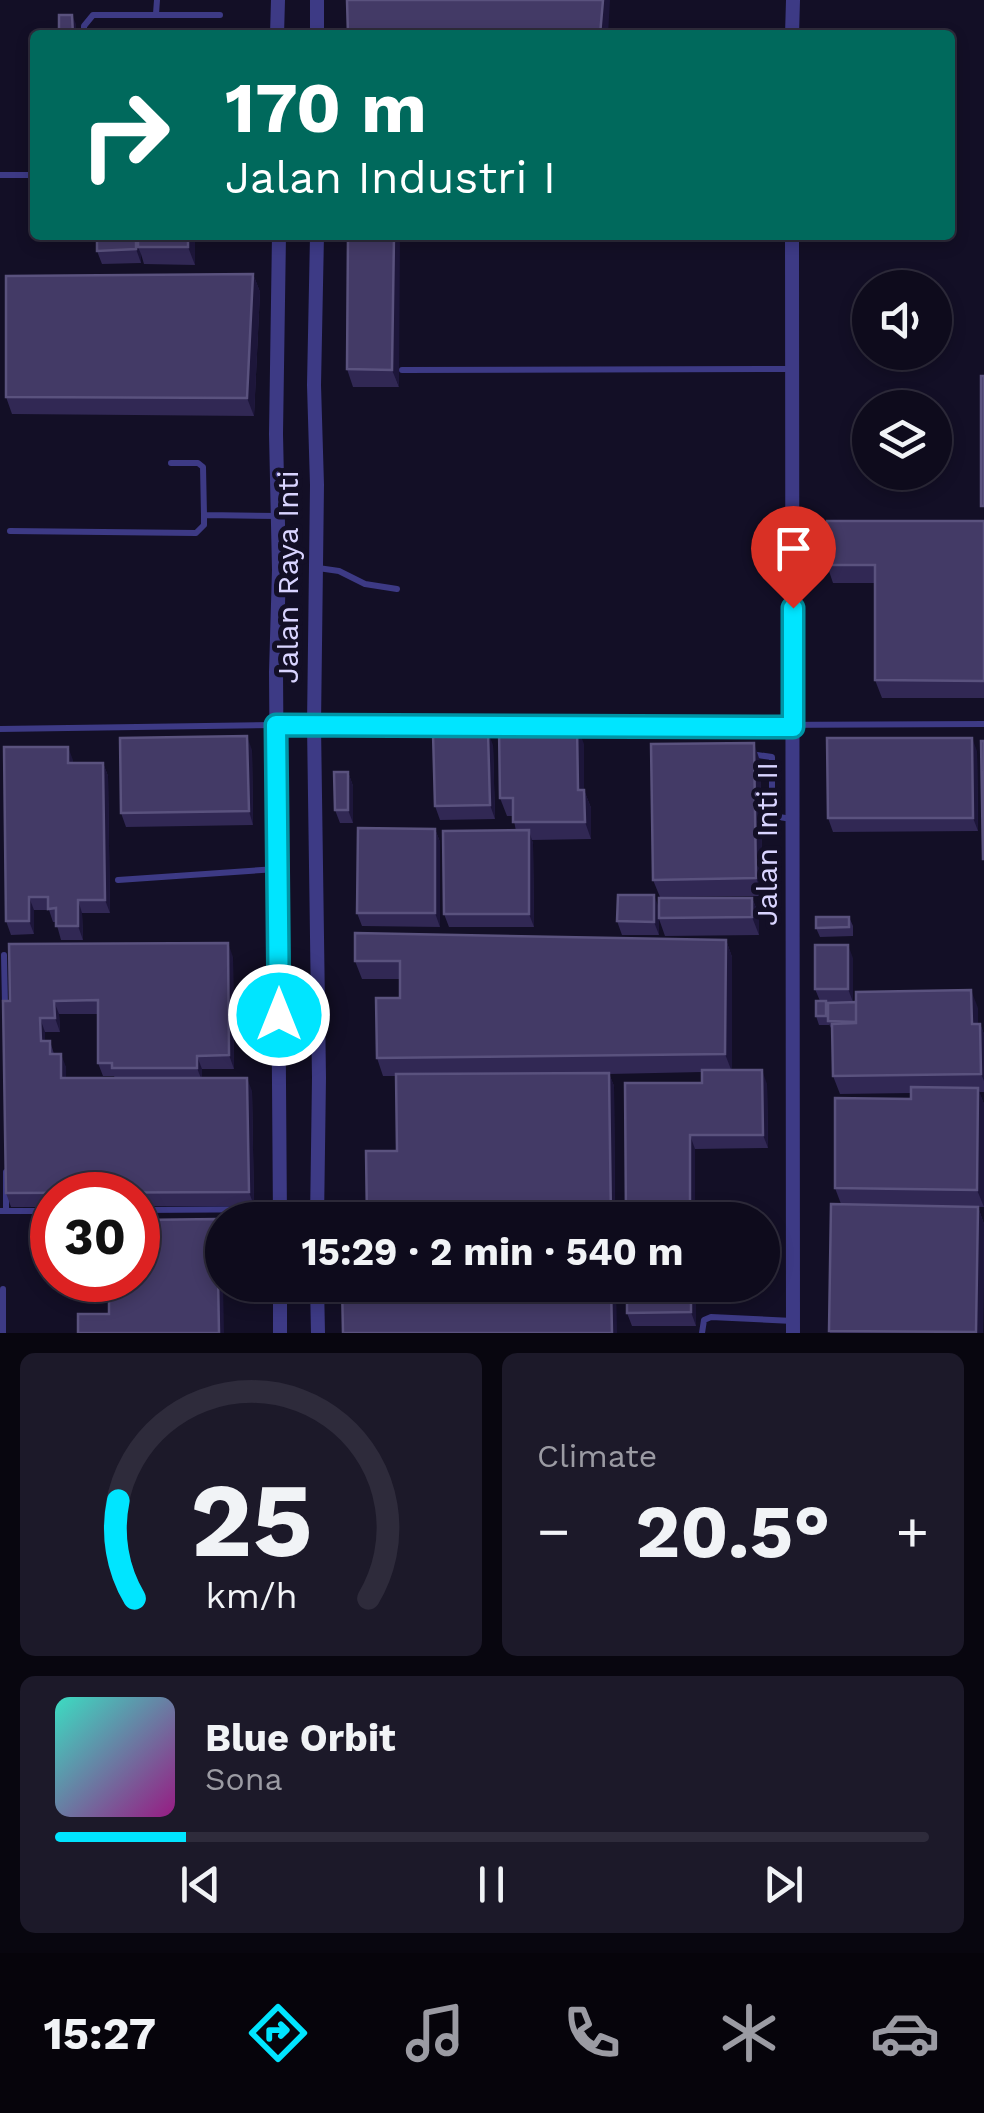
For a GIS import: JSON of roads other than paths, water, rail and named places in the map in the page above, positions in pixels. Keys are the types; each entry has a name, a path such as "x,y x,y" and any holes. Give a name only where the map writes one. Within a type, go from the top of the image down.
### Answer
{"street":[{"path":"277,30 278,0"},
{"path":"316,0 317,30"},
{"path":"792,30 793,0"},
{"name":"Jalan Raya Inti","path":"279,240 276,725 280,1202"},
{"name":"Jalan Raya Inti","path":"317,240 314,725 317,1202"},
{"name":"Jalan Inti II","path":"792,240 793,1327"},
{"path":"280,1302 280,1333"},
{"path":"317,1302 318,1333"}],"lane":[{"path":"156,14 157,0"},
{"path":"84,30 93,15 220,15"},
{"path":"0,175 30,175"},
{"path":"402,370 793,370"},
{"path":"10,531 196,533 204,525 202,466 171,464"},
{"path":"204,514 279,516"},
{"path":"316,568 339,570 365,584 397,589"},
{"path":"0,729 984,724"},
{"path":"748,754 772,757 772,809 779,818 794,819"},
{"path":"118,880 279,869"},
{"path":"4,956 5,1014"},
{"path":"6,1172 3,1211 30,1211"},
{"path":"160,1211 205,1212"},
{"path":"2,1290 4,1333"},
{"path":"702,1333 704,1320 710,1317 793,1327"}]}
